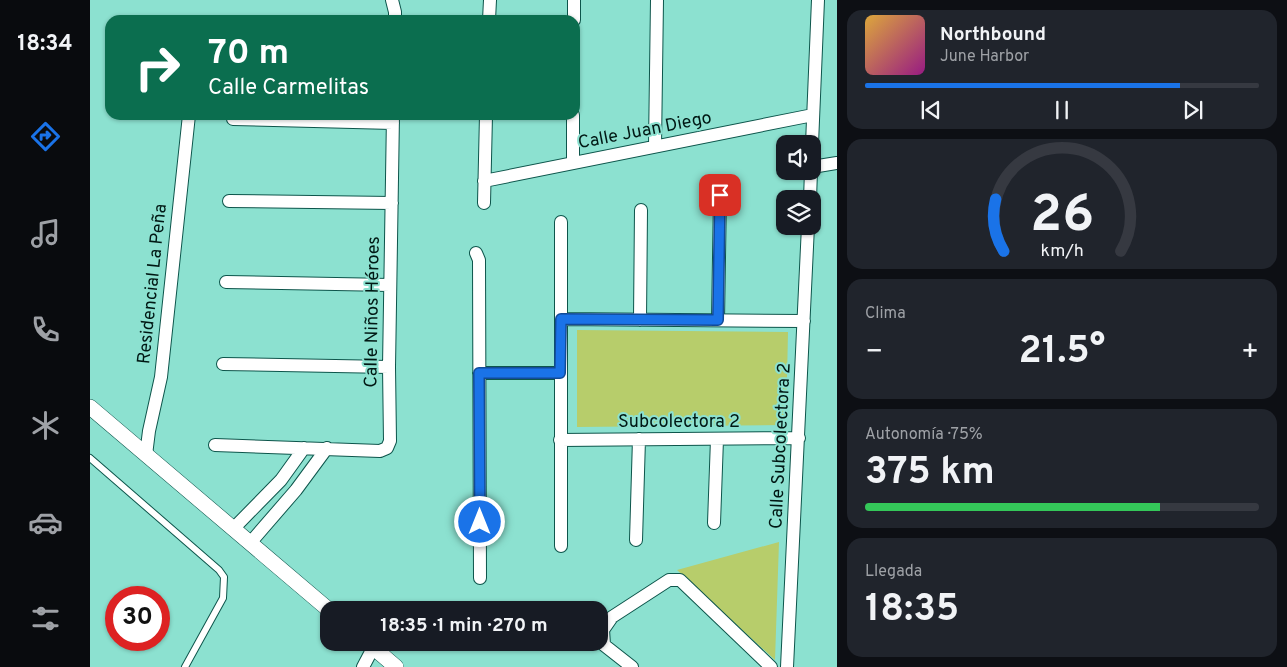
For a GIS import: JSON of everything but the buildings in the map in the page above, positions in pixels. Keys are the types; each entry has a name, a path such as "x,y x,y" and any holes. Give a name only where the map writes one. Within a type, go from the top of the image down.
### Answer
{"street":[{"path":"392,0 395,15"},
{"path":"489,15 490,0"},
{"path":"574,0 574,15"},
{"path":"656,146 657,0"},
{"path":"812,135 818,0"},
{"name":"Calle Juan Diego","path":"484,181 813,115"},
{"name":"Residencial La Peña","path":"146,455 149,431 161,377 187,120"},
{"name":"Calle Niños Héroes","path":"214,445 380,450 387,448 390,441 389,367 393,120"},
{"path":"484,203 486,120"},
{"path":"573,120 573,163"},
{"path":"821,166 837,163"},
{"path":"718,320 720,195"},
{"path":"229,200 392,203"},
{"path":"640,320 641,210"},
{"path":"561,546 560,373 562,222"},
{"name":"Calle Subcolectora 2","path":"787,667 808,235"},
{"path":"476,253 479,260 480,578"},
{"path":"226,282 390,285"},
{"path":"561,319 804,321"},
{"path":"223,364 389,367"},
{"path":"479,373 560,373"},
{"path":"90,407 320,602"},
{"name":"Subcolectora 2","path":"560,440 799,438"},
{"path":"714,523 717,439"},
{"path":"636,540 639,440"},
{"path":"234,528 281,480 304,448"},
{"path":"251,542 296,490 327,448"},
{"path":"632,667 604,645 603,630 612,617 669,580 680,580 771,667"},
{"path":"363,667 368,651"},
{"path":"377,651 396,667"}],"lane":[{"path":"90,458 224,577 223,598 185,667"}],"green space":[{"path":"577,330 788,332 786,425 577,427"},
{"path":"779,542 775,660 677,570"}],"route":[{"path":"480,522 479,373 560,373 561,319 718,320 720,195"}]}
